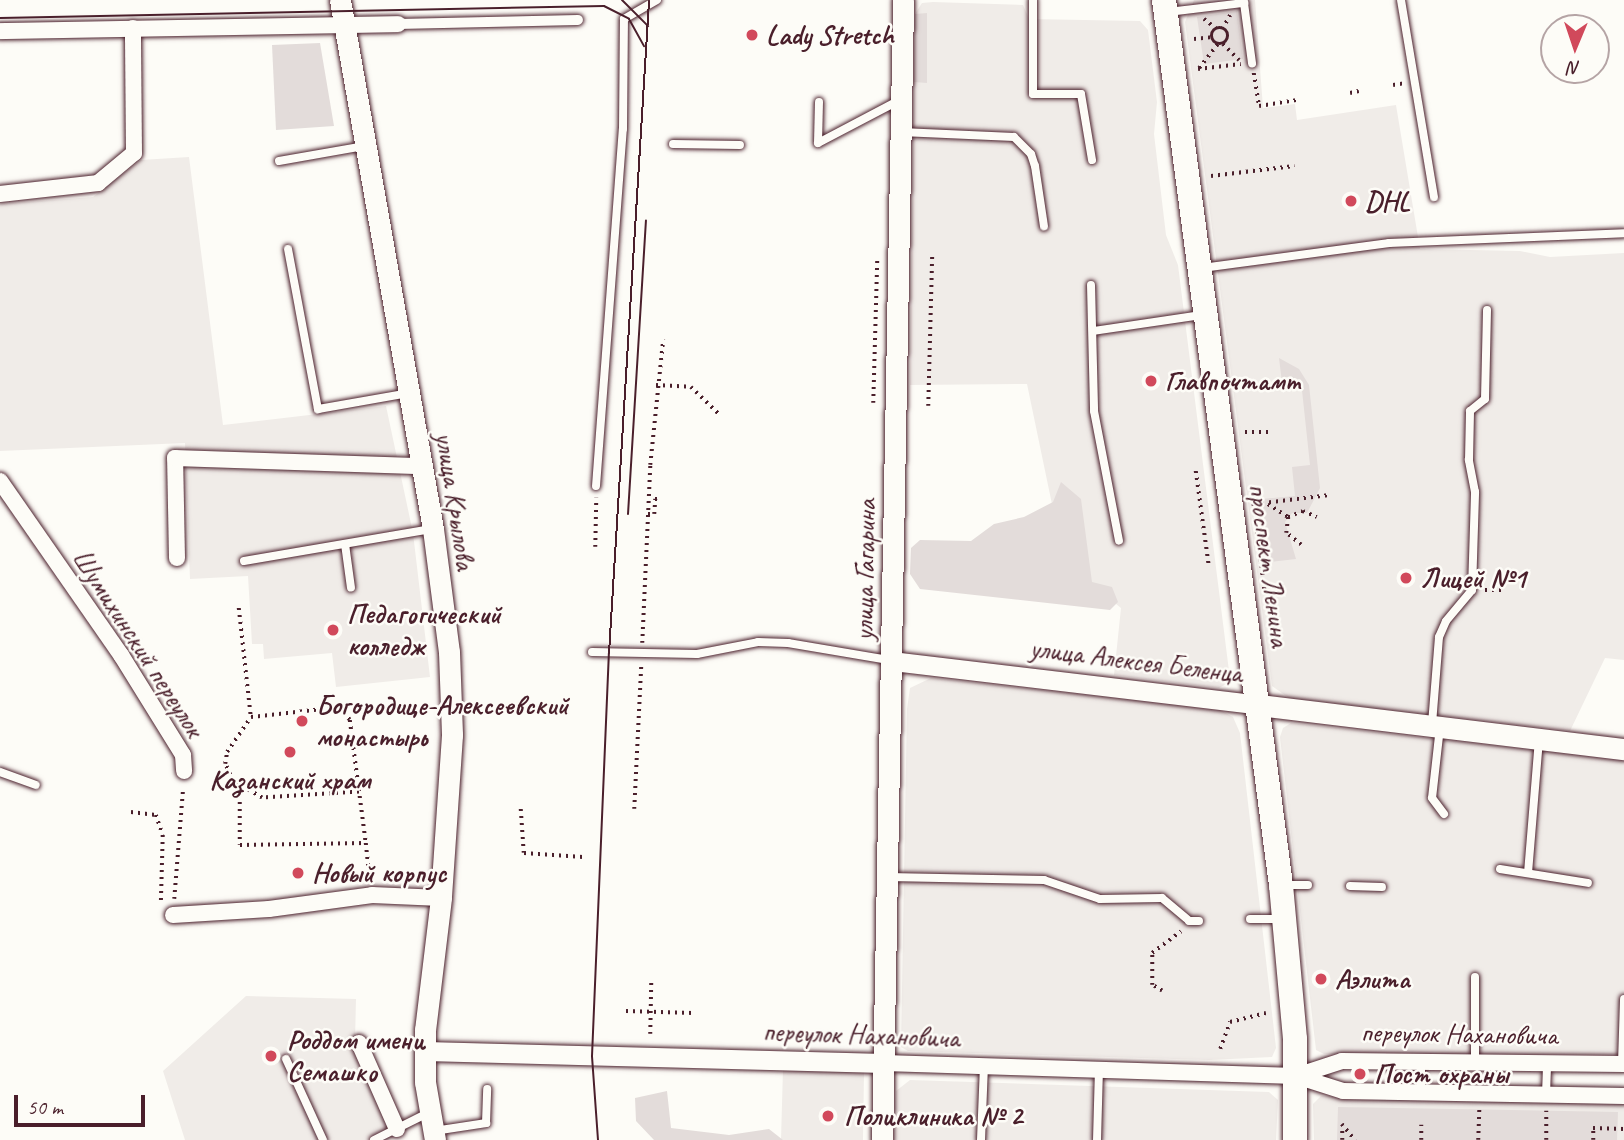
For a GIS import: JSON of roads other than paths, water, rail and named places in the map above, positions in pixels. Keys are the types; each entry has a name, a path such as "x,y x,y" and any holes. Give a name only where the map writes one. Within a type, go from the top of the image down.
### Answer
{"main road":[{"name":"улица Крылова","path":"340,0 433,529 449,652 452,735 441,898 425,1051 431,1128"},
{"name":"улица Гагарина","path":"882,1140 903,0"},
{"name":"проспект Ленина","path":"1165,6 1281,885 1296,1076 1295,1140"},
{"name":"улица Алексея Беленца","path":"1259,705 1624,749"}],"street":[{"path":"0,31 578,20"},
{"path":"0,194 98,183 134,153 133,28"},
{"path":"177,558 175,458 422,466"},
{"name":"Шумихинский переулок","path":"0,481 121,655 183,755 184,771"},
{"name":"улица Алексея Беленца","path":"892,661 1259,705"},
{"path":"168,912 269,909 372,895 441,898"},
{"path":"359,1042 397,1129"},
{"name":"переулок Нахановича","path":"425,1051 1296,1076 1343,1091 1624,1096"},
{"name":"переулок Нахановича","path":"1296,1076 1342,1061 1623,1064"}],"lane":[{"path":"596,486 624,128 624,19 657,0"},
{"path":"1033,0 1033,94 1082,94 1092,160"},
{"path":"1401,0 1434,197"},
{"path":"1165,6 1244,3 1252,62"},
{"path":"819,102 818,143 901,100"},
{"path":"900,132 1014,138 1031,154 1044,226"},
{"path":"673,144 740,145"},
{"path":"279,161 364,146"},
{"path":"1198,269 1389,243 1624,233"},
{"path":"288,249 318,409 409,393"},
{"path":"1091,285 1094,411 1119,541"},
{"path":"1444,814 1433,798 1439,637 1446,621 1472,590 1475,492 1469,460 1469,411 1485,399 1487,310"},
{"path":"1093,331 1204,315"},
{"path":"244,561 433,529"},
{"path":"345,544 351,587"},
{"path":"592,652 697,654 758,642 788,643 892,661"},
{"path":"1528,873 1539,739"},
{"path":"0,772 36,785"},
{"path":"1500,869 1588,883"},
{"path":"887,877 1044,880 1100,899 1162,898 1189,920 1199,920"},
{"path":"1281,885 1308,885"},
{"path":"1350,886 1382,887"},
{"path":"1250,919 1284,919"},
{"path":"1475,976 1475,1061"},
{"path":"1623,1064 1624,999"},
{"path":"286,1059 323,1140"},
{"path":"1421,1061 1421,1093"},
{"path":"1546,1095 1547,1062"},
{"path":"981,1140 984,1066"},
{"path":"1097,1140 1099,1070"},
{"path":"374,1140 397,1129 486,1123 487,1089"}],"tram line":[{"path":"622,0 648,26"},
{"path":"598,1140 592,1056 609,653 649,0"},
{"path":"0,18 604,6 629,19 644,46"},
{"path":"628,514 646,221"}],"place":[{"name":"Lady Stretch","path":"752,35"},
{"name":"DHL","path":"1351,201"},
{"name":"Главпочтамт","path":"1151,381"},
{"name":"Лицей №1","path":"1406,578"},
{"name":"Педагогический колледж","path":"333,630"},
{"name":"Богородице-Алексеевский монастырь","path":"302,721"},
{"name":"Казанский храм","path":"290,752"},
{"name":"Новый корпус","path":"298,873"},
{"name":"Аэлита","path":"1321,979"},
{"name":"Роддом имени Семашко","path":"271,1056"},
{"name":"Пост охраны","path":"1360,1074"},
{"name":"Поликлиника № 2","path":"828,1116"}]}
